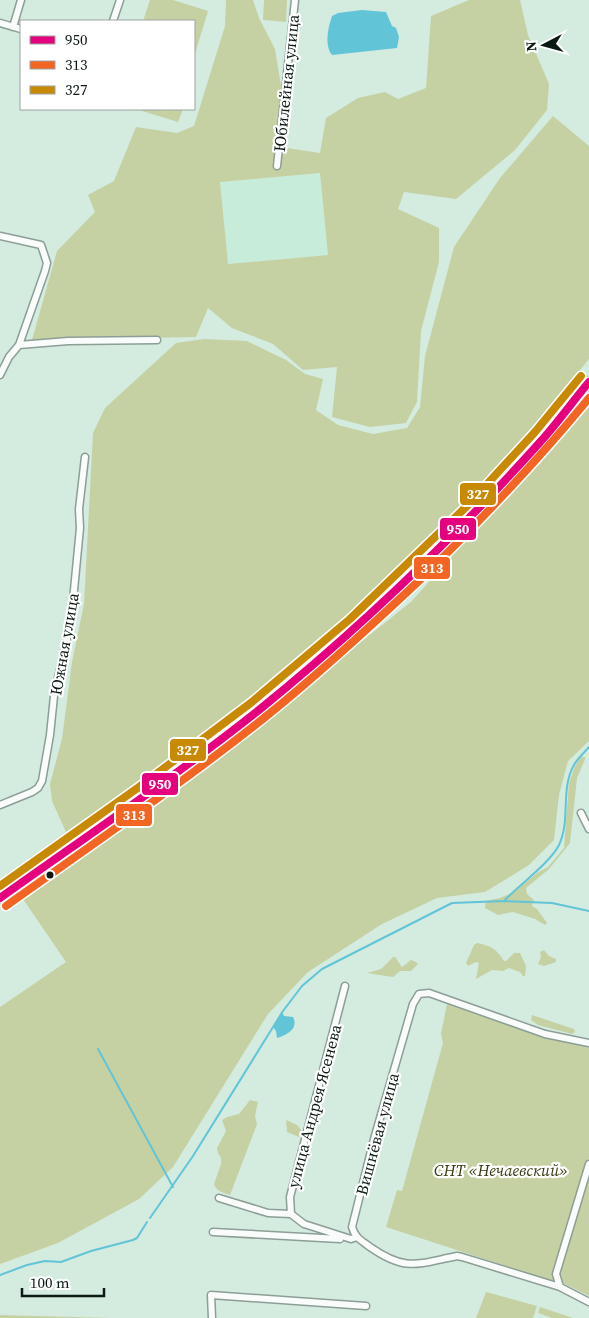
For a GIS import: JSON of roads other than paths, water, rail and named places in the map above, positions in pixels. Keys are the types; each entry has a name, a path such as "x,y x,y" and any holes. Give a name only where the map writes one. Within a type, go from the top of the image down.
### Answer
{"main road":[{"path":"0,898 145,795 258,710 357,626 474,513 543,439 589,382"}],"street":[{"path":"13,27 21,0"},
{"path":"113,20 120,0"},
{"name":"Юбилейная улица","path":"277,166 295,0"},
{"path":"0,23 20,29"},
{"path":"0,236 41,245 47,263 18,345 9,357 0,375"},
{"path":"18,345 68,341 157,340"},
{"name":"Южная улица","path":"0,805 32,792 38,788 42,781 54,696 71,621 80,528 79,509 85,457"},
{"path":"581,813 589,829"},
{"name":"улица Андрея Ясенева","path":"291,1214 290,1197 346,986"},
{"name":"Вишнёвая улица","path":"354,1238 352,1227 374,1139 413,1004 419,994 428,993 545,1034 589,1043"},
{"path":"560,1287 556,1274 589,1164"},
{"path":"219,1198 268,1213 291,1214 304,1224 354,1238 380,1254 406,1265 462,1256 560,1287 589,1302"},
{"path":"213,1232 354,1238"},
{"path":"212,1318 212,1295 366,1306"}],"water":[{"path":"362,10 386,12 399,37 397,48 332,55 327,41 332,16 338,13"},
{"path":"282,1012 284,1016 293,1017 294,1025 291,1031 277,1038 273,1027"}],"waterway":[{"path":"505,900 541,867 559,845 563,835 567,784 570,774 575,763 589,747"},
{"path":"150,1218 193,1156 283,1011 302,986 322,969 452,903 504,901 552,903 589,911"},
{"path":"98,1049 173,1187"},
{"path":"0,1275 27,1265 45,1261 61,1262 91,1251 133,1240 137,1238 147,1222"}],"park label":[{"name":"СНТ «Нечаевский»","path":"501,1170"}]}
